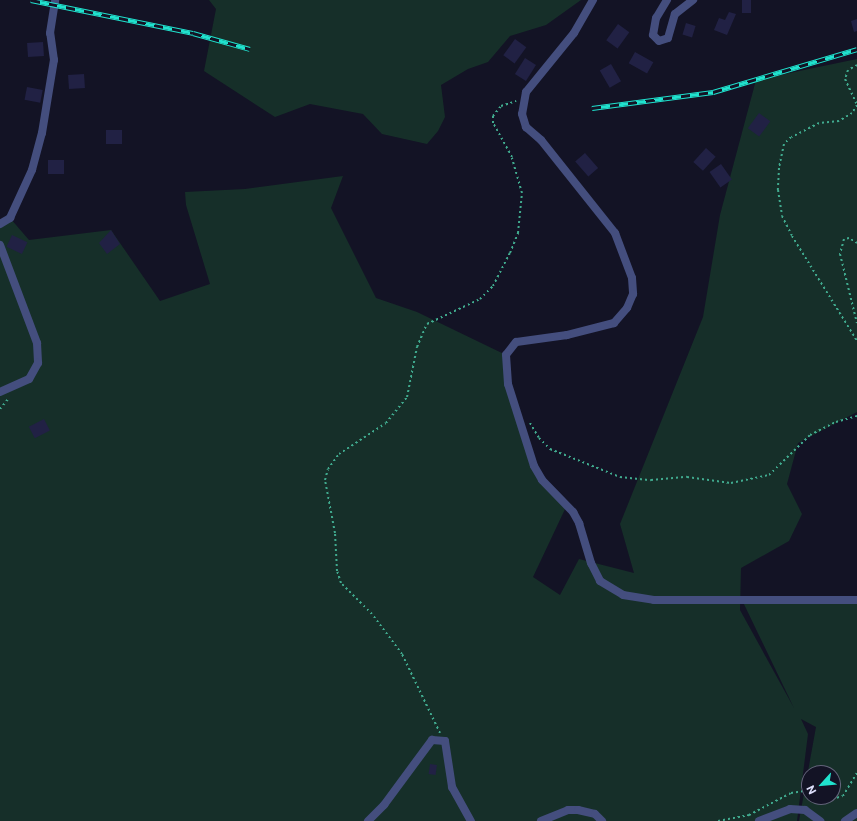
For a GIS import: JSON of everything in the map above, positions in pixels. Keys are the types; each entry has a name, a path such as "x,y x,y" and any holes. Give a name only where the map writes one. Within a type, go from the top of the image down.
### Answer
{"street":[{"path":"0,224 10,218 32,170 42,133 54,60 50,33 55,0"},
{"path":"593,0 574,33 523,98 522,114 526,127 541,140 560,167 615,233 632,278 633,294 627,308 614,323 567,335 516,342 506,355 508,384 534,466 542,480 573,512 579,523 590,563 600,581 623,595 654,600 857,600"},
{"path":"667,0 656,18 654,35 658,41 668,38 675,14 693,0"},
{"path":"0,245 36,343 38,363 29,379 0,392"},
{"path":"368,821 384,805 432,740 445,741 452,787 471,821"},
{"path":"759,821 790,809 805,810 820,821"},
{"path":"541,821 568,810 578,810 595,814 602,821"},
{"path":"845,821 857,813"}],"path":[{"path":"857,65 848,70 845,79 857,106 852,113 839,121 819,123 791,137 784,144 779,168 778,190 782,216 792,236 857,341"},
{"path":"445,741 402,654 372,614 341,583 337,571 334,533 325,480 328,469 339,454 386,423 407,397 417,347 427,324 466,308 480,299 493,286 510,253 519,226 522,193 512,157 493,123 493,116 501,106 523,98"},
{"path":"857,243 849,238 844,239 840,254 857,322"},
{"path":"527,418 539,438 550,449 620,477 651,480 686,477 731,483 769,475 810,436 836,422 857,416"},
{"path":"841,797 843,796 857,773"},
{"path":"718,821 749,815 791,793 801,791"}],"green space":[{"path":"209,0 581,0 546,25 510,36 488,62 468,69 441,85 445,117 438,131 427,144 382,134 363,114 310,104 275,117 204,71 216,9"},
{"path":"857,59 857,412 798,443 787,484 802,514 789,541 741,568 740,610 794,708 742,600 857,600 857,821 799,821 802,805 841,805 841,765 809,765 816,727 801,719 808,734 804,765 801,765 801,789 797,821 0,821 0,227 10,218 29,240 111,230 160,301 210,284 186,205 185,192 245,189 343,176 331,208 376,298 417,312 506,355 509,396 541,479 566,507 533,577 560,595 579,559 634,573 620,524 703,317 720,215 756,80"}],"building":[{"path":"742,0 751,0 751,13 742,13"},
{"path":"729,12 736,14 727,35 714,30 719,18 725,20"},
{"path":"857,19 857,31 854,32 851,21"},
{"path":"686,23 696,26 692,37 682,34"},
{"path":"618,24 629,32 618,48 606,40"},
{"path":"515,39 526,47 515,63 503,55"},
{"path":"43,42 44,56 28,57 27,43"},
{"path":"635,52 653,62 647,74 629,63"},
{"path":"525,58 536,65 526,81 515,74"},
{"path":"611,64 621,81 610,88 600,70"},
{"path":"84,74 85,88 69,89 68,75"},
{"path":"27,87 43,90 40,103 25,100"},
{"path":"759,113 770,121 759,137 748,128"},
{"path":"106,130 122,130 122,144 106,144"},
{"path":"706,148 716,157 703,171 693,162"},
{"path":"585,153 598,168 588,177 575,162"},
{"path":"48,160 64,160 64,174 48,174"},
{"path":"721,164 732,180 720,188 710,172"},
{"path":"111,230 120,244 107,254 99,243"},
{"path":"12,235 27,242 22,254 7,247"},
{"path":"44,419 50,431 35,438 29,427"},
{"path":"430,764 437,765 436,775 429,774"}],"railway":[{"path":"31,0 193,33 250,49"},
{"path":"592,108 713,92 857,49"}]}
